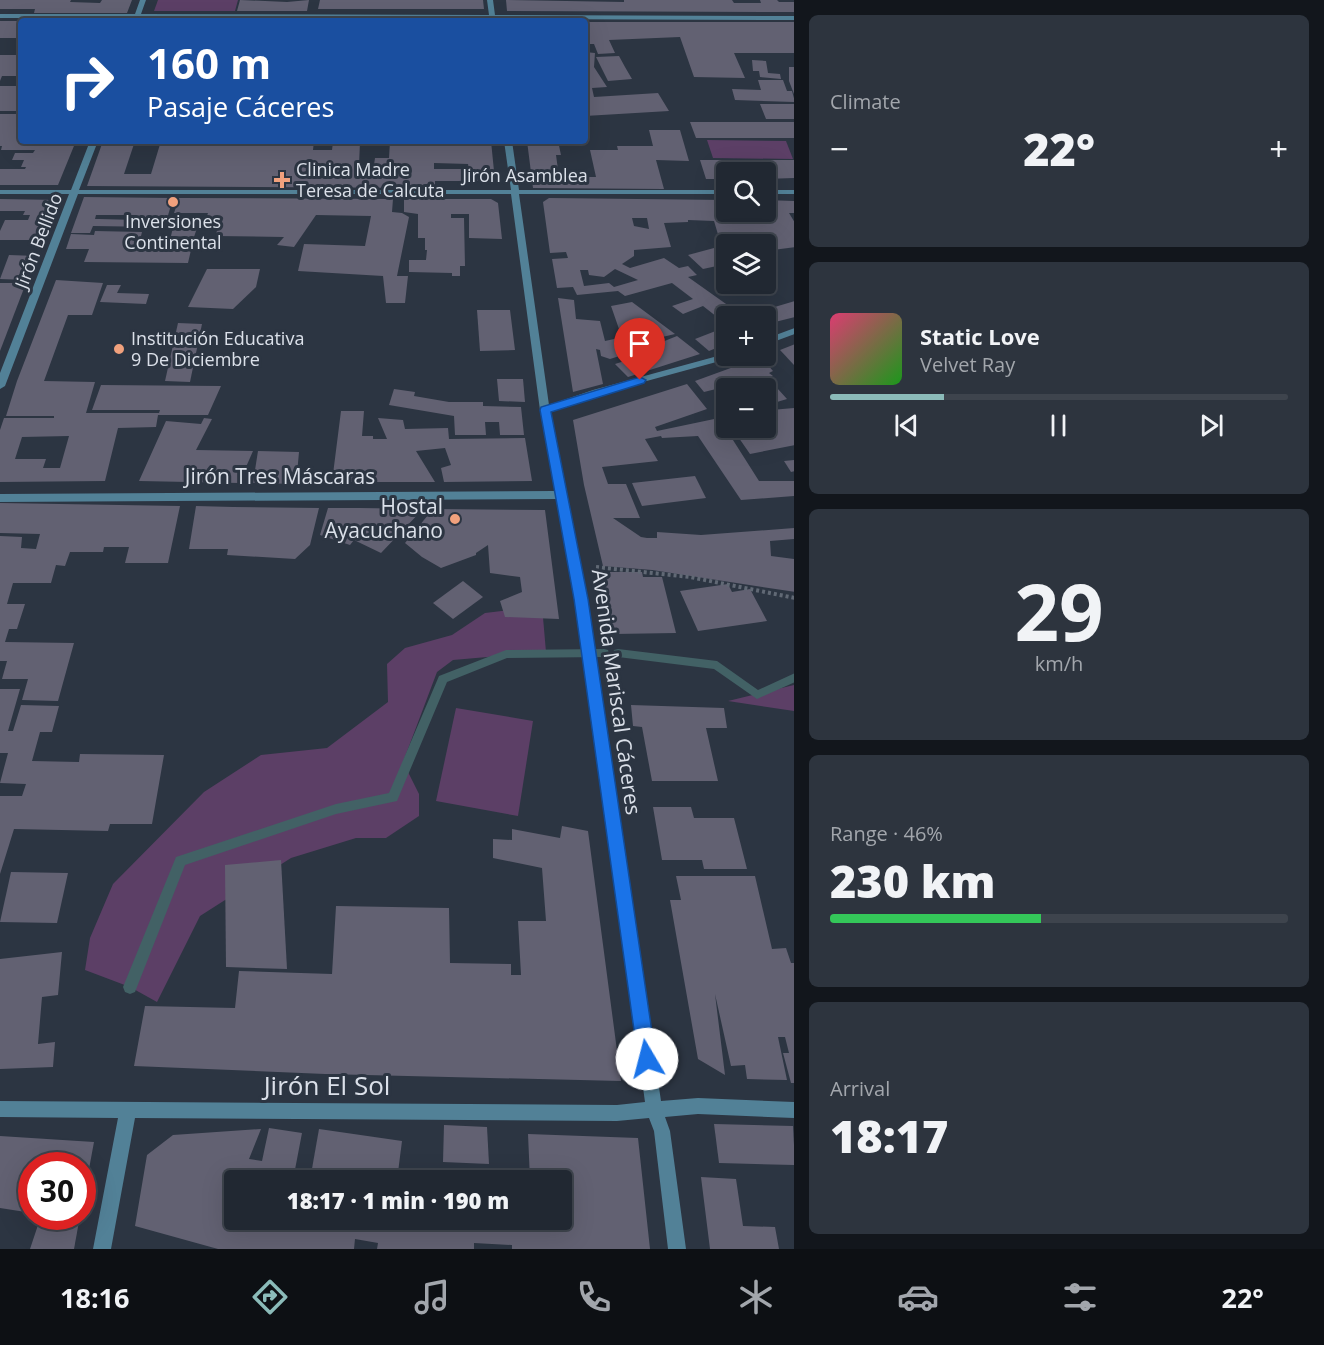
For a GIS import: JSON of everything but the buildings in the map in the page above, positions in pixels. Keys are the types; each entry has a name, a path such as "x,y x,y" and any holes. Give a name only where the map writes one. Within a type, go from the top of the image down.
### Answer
{"street":[{"path":"137,18 143,0"},
{"path":"490,0 493,18"},
{"path":"0,16 91,18"},
{"path":"588,19 794,18"},
{"name":"Jirón Bellido","path":"0,386 93,144"},
{"name":"Avenida Mariscal Cáceres","path":"508,144 545,410 581,599 654,1110 662,1131 677,1249"},
{"name":"Jirón Asamblea","path":"0,192 716,192"},
{"path":"776,192 794,192"},
{"path":"776,338 794,331"},
{"path":"545,410 596,392 716,359"},
{"name":"Jirón Tres Máscaras","path":"0,498 561,495"},
{"name":"Jirón El Sol","path":"0,1108 617,1113 698,1106 794,1110"},
{"path":"102,1249 128,1110"}],"path":[{"path":"575,562 690,577 794,598"}],"shaded area":[{"path":"158,0 238,0 235,11 154,11"},
{"path":"707,140 786,141 793,159 713,158"},
{"path":"542,606 546,652 453,660 437,672 403,762 419,794 419,816 386,838 356,838 291,858 200,916 157,1002 130,987 85,970 90,938 113,884 204,792 261,755 327,748 388,702 387,664 405,648 452,635 485,613"},
{"path":"794,685 794,711 728,701"},
{"path":"456,708 533,721 518,816 436,801"}],"waterway":[{"path":"130,987 180,861 336,809 393,797 443,679 506,654 604,653"},
{"path":"618,653 717,665 757,695 794,677"}],"place":[{"name":"Clinica Madre Teresa de Calcuta","path":"282,180"},
{"name":"Inversiones Continental","path":"173,202"},
{"name":"Institución Educativa 9 De Diciembre","path":"119,349"},
{"name":"Hostal Ayacuchano","path":"455,519"}],"route":[{"path":"640,380 596,392 545,410 581,599 647,1059"}]}
